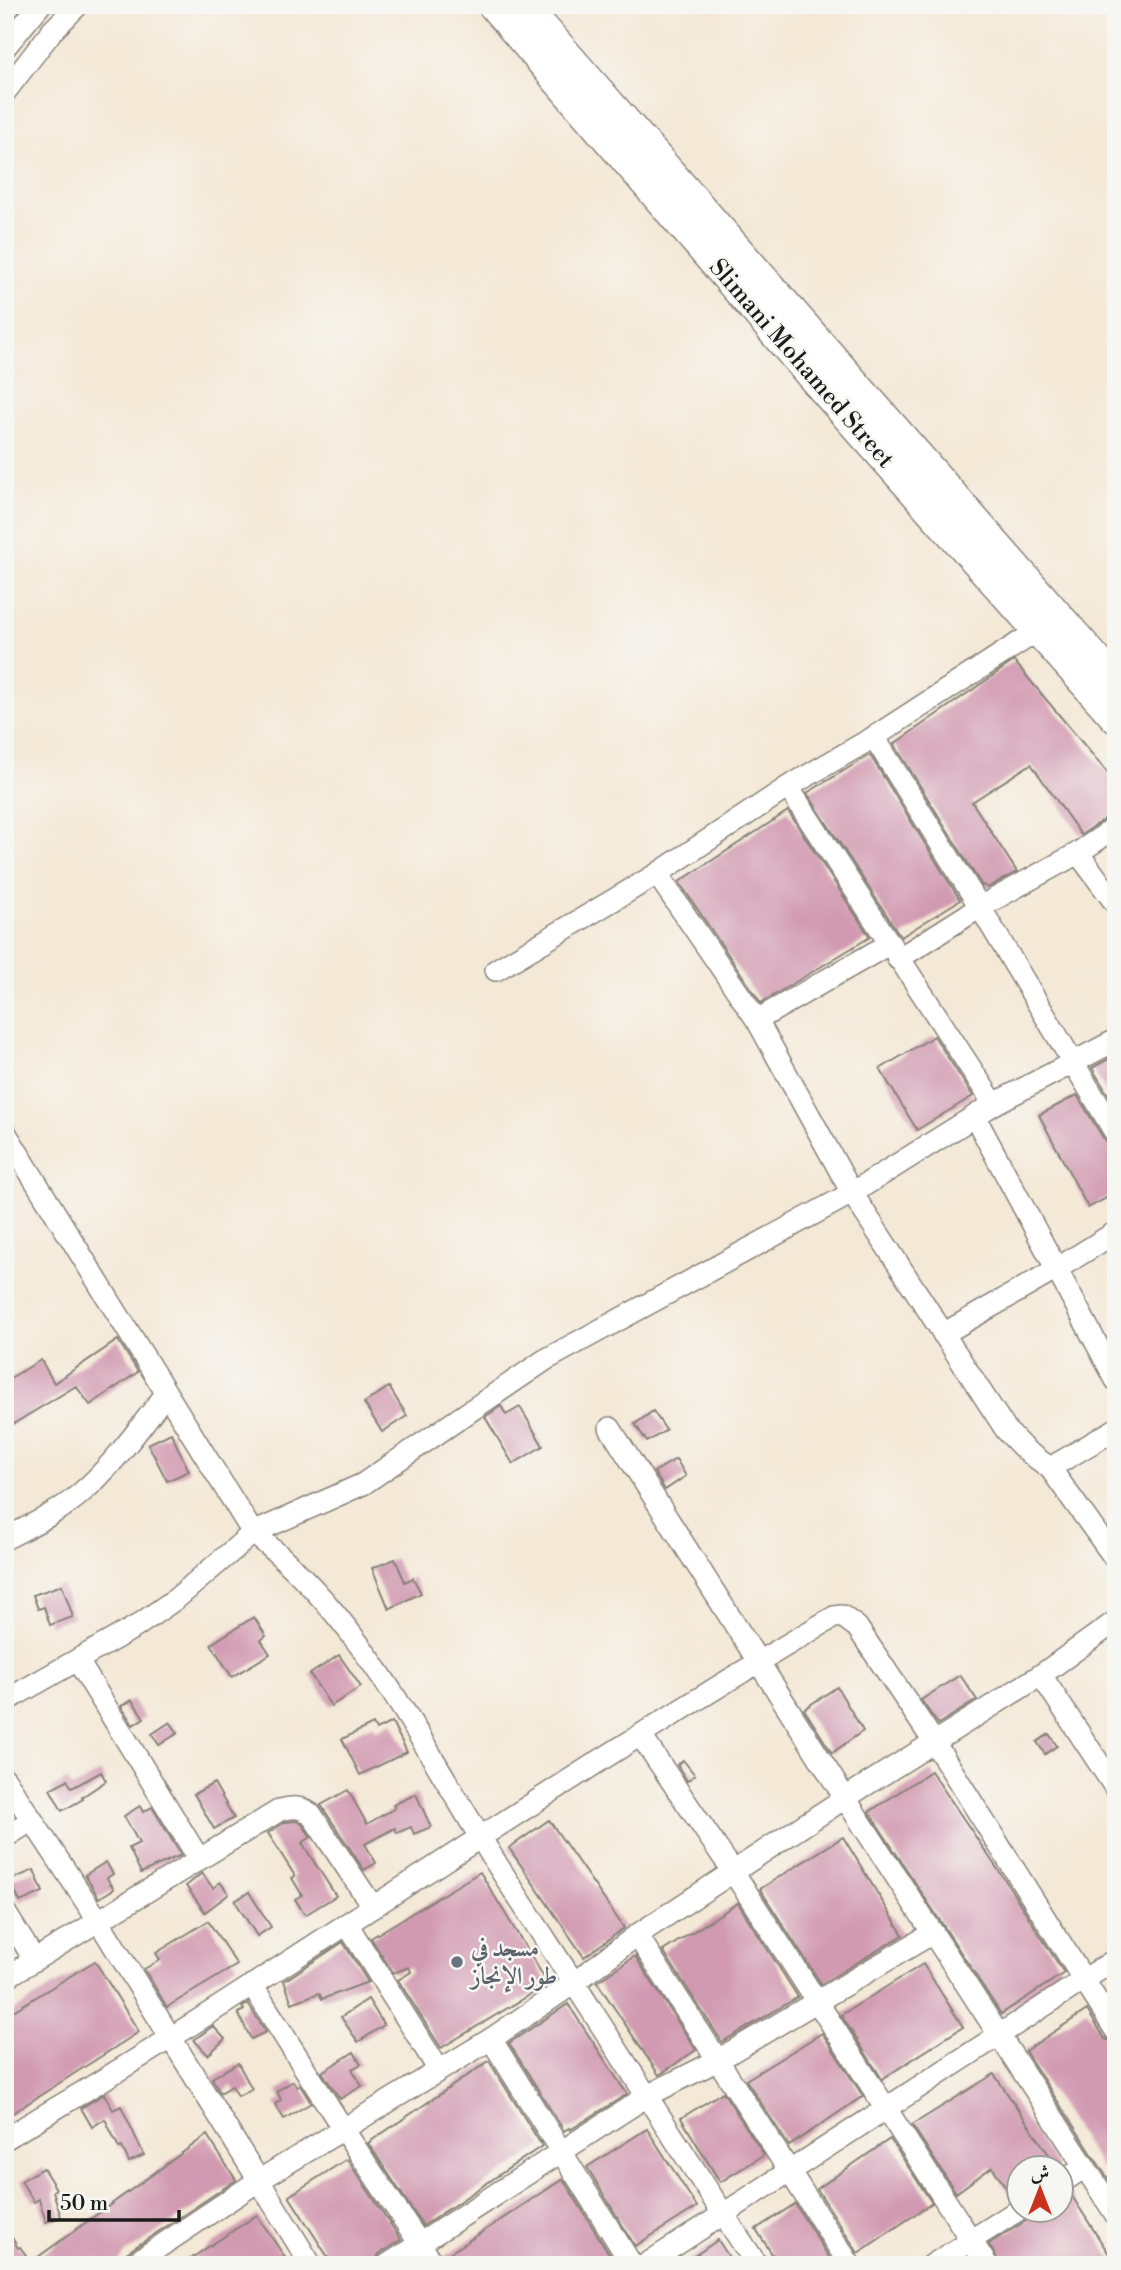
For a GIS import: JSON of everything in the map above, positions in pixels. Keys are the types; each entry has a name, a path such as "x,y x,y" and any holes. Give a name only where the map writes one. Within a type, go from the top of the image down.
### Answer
{"street":[{"path":"5,47 40,5"},
{"path":"5,92 52,31 78,5"},
{"name":"Slimani Mohamed Street","path":"493,5 815,380 1116,718"},
{"name":"Slimani Mohamed Street","path":"523,5 1116,682"},
{"path":"496,970 657,874 788,787 874,737 1037,631"},
{"path":"874,737 1116,1134"},
{"path":"788,787 994,1104"},
{"path":"757,1020 980,907 1079,853 1116,827"},
{"path":"1079,853 1116,904"},
{"path":"657,874 757,1020 852,1193 1006,1430 1025,1450 1051,1468 1116,1560"},
{"path":"5,1702 136,1626 177,1598 253,1533 363,1484 545,1360 852,1193 994,1104 1116,1040"},
{"path":"975,1117 1116,1380"},
{"path":"5,1132 253,1533 295,1570 357,1640 387,1681 480,1838 757,2265"},
{"path":"943,1334 1116,1232"},
{"path":"5,1539 53,1513 80,1494 105,1470 166,1394"},
{"path":"610,1428 757,1662 1116,2215"},
{"path":"1051,1468 1116,1430"},
{"path":"5,2139 170,2038 757,1662 834,1617 842,1616 857,1627 934,1742 1116,2031"},
{"path":"132,2265 258,2181 491,2039 574,1983 637,1935 845,1798 1041,1675 1116,1621"},
{"path":"78,1661 199,1858"},
{"path":"1041,1675 1116,1789"},
{"path":"641,1736 734,1873 987,2265"},
{"path":"5,1779 98,1920 311,2265"},
{"path":"5,1978 199,1858 280,1810 293,1807 303,1808 311,1814 373,1907"},
{"path":"5,1836 32,1820"},
{"path":"5,1912 34,1959"},
{"path":"347,1924 439,2070"},
{"path":"387,2265 647,2096 716,2061 933,1933"},
{"path":"637,1935 850,2265"},
{"path":"645,2265 1116,1959"},
{"path":"252,1985 343,2129 434,2265"},
{"path":"491,2039 632,2265"},
{"path":"1076,2173 1085,2167"},
{"path":"932,2265 1006,2218"}],"building":[{"path":"1014,661 1116,783 1116,814 1081,835 1031,764 972,802 1017,872 987,888 982,886 894,744"},
{"path":"870,755 960,900 901,937 807,793"},
{"path":"788,811 870,937 761,1003 679,882"},
{"path":"934,1036 973,1096 917,1130 880,1069"},
{"path":"1116,1055 1116,1108 1092,1068"},
{"path":"1077,1095 1105,1141 1116,1147 1116,1193 1088,1208 1039,1115"},
{"path":"118,1340 138,1372 90,1405 76,1386 5,1429 5,1381 41,1360 54,1383"},
{"path":"389,1387 407,1416 382,1432 364,1403"},
{"path":"501,1406 506,1415 520,1407 543,1446 513,1464 485,1417"},
{"path":"653,1411 666,1430 647,1442 635,1424"},
{"path":"171,1433 189,1471 167,1481 148,1444"},
{"path":"676,1459 686,1476 665,1490 654,1472"},
{"path":"395,1559 405,1582 413,1578 421,1593 389,1609 372,1568"},
{"path":"62,1585 73,1617 50,1625 44,1607 38,1609 33,1595"},
{"path":"254,1617 266,1636 261,1640 270,1654 232,1677 211,1644"},
{"path":"339,1655 361,1687 331,1706 310,1674"},
{"path":"960,1675 977,1700 938,1724 921,1700"},
{"path":"837,1687 863,1731 832,1753 804,1709"},
{"path":"132,1700 144,1718 133,1725 121,1706"},
{"path":"170,1722 178,1733 159,1745 152,1734"},
{"path":"392,1722 407,1752 360,1775 342,1739 373,1724 376,1730"},
{"path":"1049,1734 1057,1746 1045,1754 1037,1742"},
{"path":"683,1760 695,1775 687,1781 677,1765"},
{"path":"931,1771 1064,1973 1001,2014 869,1812"},
{"path":"101,1772 106,1781 62,1811 50,1789 67,1780 72,1788"},
{"path":"214,1783 234,1818 214,1829 194,1794"},
{"path":"348,1790 367,1824 395,1808 393,1805 416,1794 431,1827 414,1834 411,1827 397,1833 395,1828 365,1844 376,1863 364,1870 321,1805"},
{"path":"140,1806 143,1812 152,1807 181,1855 141,1873 129,1848 139,1843 124,1816"},
{"path":"549,1820 624,1928 584,1957 509,1848"},
{"path":"297,1821 311,1837 302,1843 336,1896 305,1915 295,1899 302,1895 292,1878 295,1876 268,1833 285,1822"},
{"path":"843,1837 903,1935 821,1984 760,1889"},
{"path":"106,1862 113,1874 107,1878 114,1889 99,1898 85,1875"},
{"path":"34,1870 43,1892 20,1902 10,1880"},
{"name":"مسجد في طور الإنجاز","path":"480,1872 548,1984 441,2048 398,1980 411,1972 409,1967 393,1973 371,1938"},
{"path":"202,1873 213,1888 220,1882 229,1894 205,1912 186,1886"},
{"path":"249,1892 271,1927 257,1936 235,1901"},
{"path":"738,1903 798,1997 722,2042 663,1951"},
{"path":"208,1921 237,1965 167,2007 144,1969 160,1960 156,1953"},
{"path":"343,1942 368,1982 322,1999 319,1993 292,2003 284,1981"},
{"path":"635,1956 696,2050 659,2075 597,1982"},
{"path":"95,1961 139,2032 5,2118 5,2016"},
{"path":"923,1964 963,2027 882,2079 841,2015"},
{"path":"368,1999 384,2025 358,2042 341,2017"},
{"path":"248,2004 266,2032 251,2039 238,2013"},
{"path":"568,2004 627,2094 570,2130 569,2128 564,2131 509,2043"},
{"path":"1087,2010 1105,2039 1116,2044 1116,2191 1025,2051"},
{"path":"213,2026 225,2039 208,2055 194,2040"},
{"path":"822,2033 863,2096 789,2146 746,2080"},
{"path":"354,2052 361,2064 352,2069 362,2086 340,2099 322,2072"},
{"path":"489,2061 542,2146 423,2226 368,2143"},
{"path":"238,2063 252,2089 238,2096 232,2086 220,2093 212,2078"},
{"path":"994,2074 1048,2154 1006,2154 1006,2188 992,2167 956,2193 912,2125"},
{"path":"293,2081 297,2087 300,2085 311,2103 284,2119 275,2104 281,2100 277,2091"},
{"path":"723,2092 764,2155 720,2182 681,2118"},
{"path":"104,2094 113,2110 121,2106 144,2155 129,2162 105,2119 92,2127 81,2108"},
{"path":"647,2129 697,2207 635,2246 587,2167"},
{"path":"207,2135 236,2180 125,2254 117,2265 5,2265 5,2226 18,2248 20,2247 31,2262"},
{"path":"890,2139 932,2203 858,2253 817,2189"},
{"path":"347,2159 401,2240 379,2254 374,2265 333,2265 289,2196"},
{"path":"43,2168 56,2189 53,2191 61,2217 46,2222 39,2199 34,2202 21,2181"},
{"path":"563,2179 611,2257 599,2265 447,2265 444,2257"},
{"path":"1076,2202 1116,2265 1000,2265 989,2244 1021,2224 1076,2224"},
{"path":"795,2204 834,2265 779,2265 756,2229"},
{"path":"257,2215 290,2265 181,2265"},
{"path":"718,2240 734,2265 681,2265"}],"place":[{"name":"مسجد في طور الإنجاز","path":"457,1962"}]}
